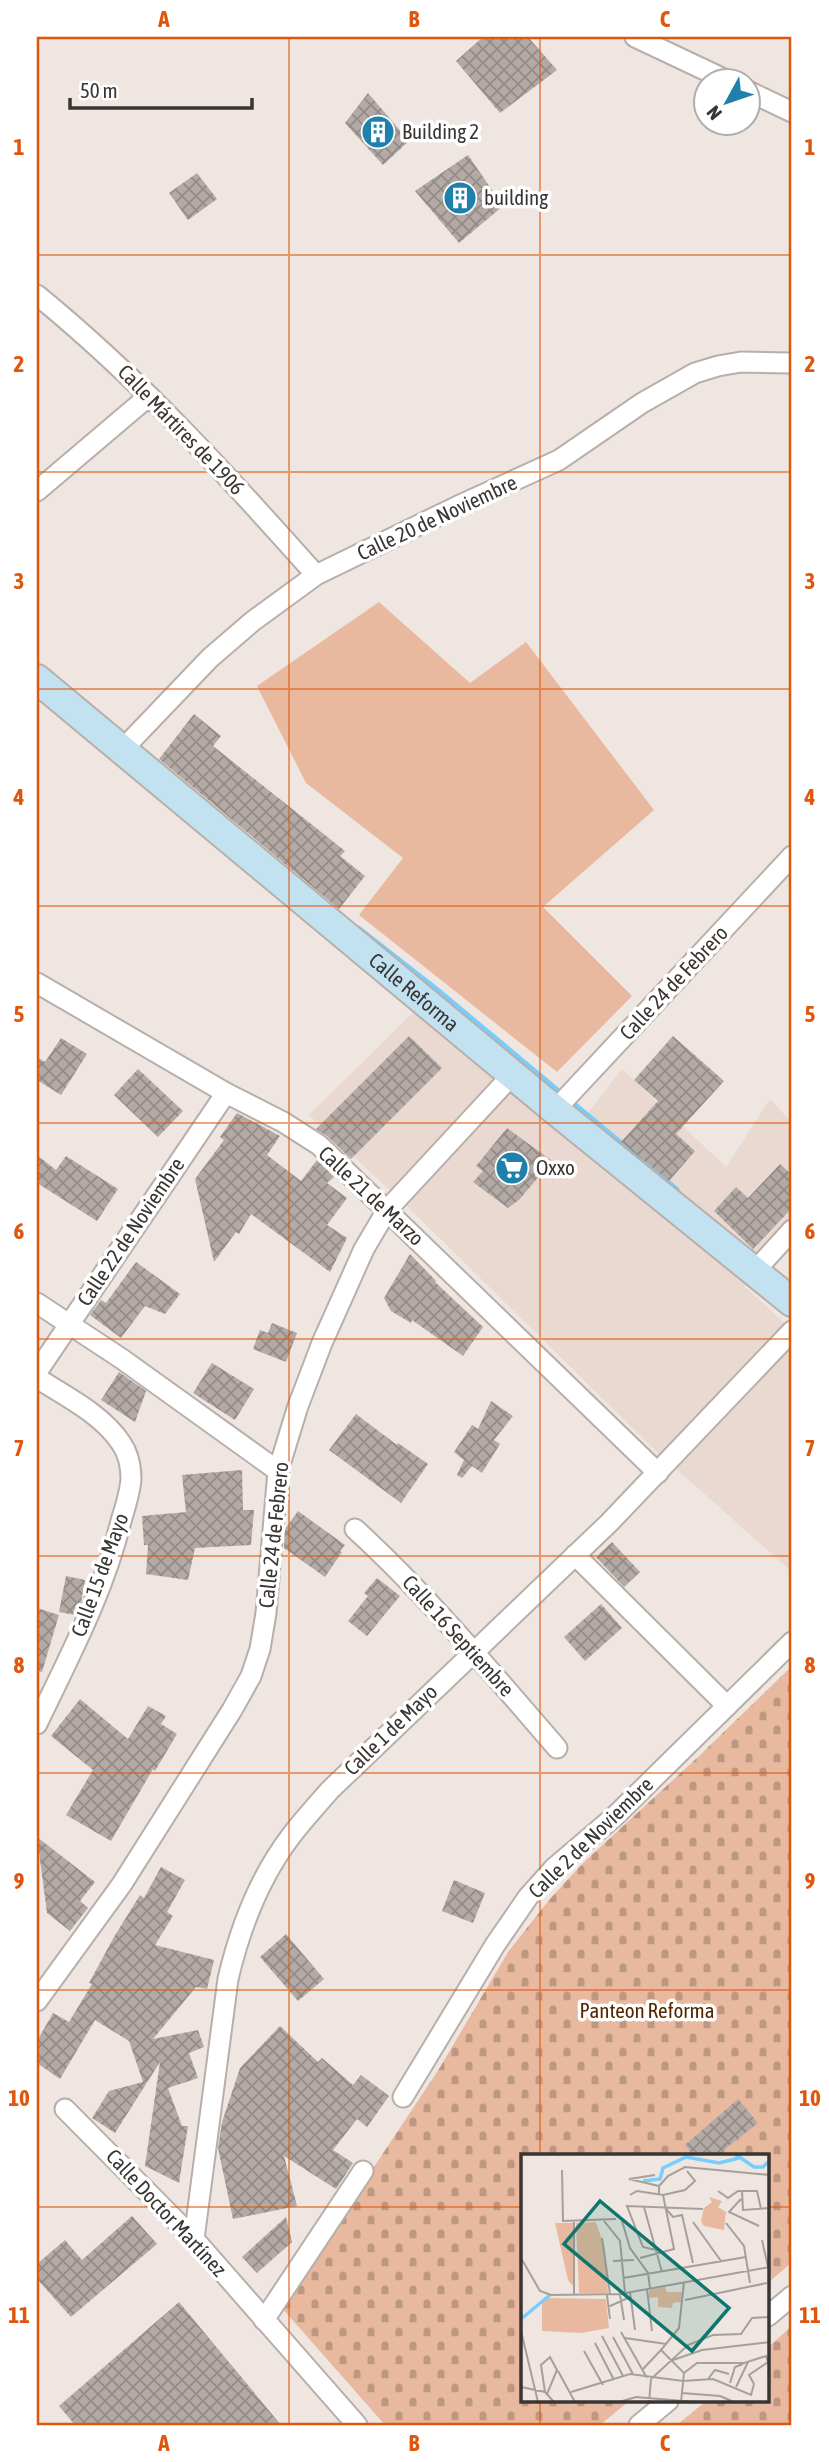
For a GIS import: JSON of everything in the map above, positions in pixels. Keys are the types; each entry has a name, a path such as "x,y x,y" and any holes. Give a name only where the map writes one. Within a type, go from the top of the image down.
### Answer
{"street":[{"path":"635,37 696,66"},
{"path":"762,98 792,112"},
{"name":"Calle Mártires de 1906","path":"37,295 118,364 215,461 316,575"},
{"name":"Calle 20 de Noviembre","path":"122,750 210,658 253,621 316,575 559,460 642,403 695,373 741,362 792,363"},
{"path":"37,491 149,396"},
{"name":"Calle Reforma","path":"37,679 555,1110 792,1302"},
{"name":"Calle 24 de Febrero","path":"555,1110 792,856"},
{"name":"Calle 21 de Marzo","path":"37,983 226,1093 283,1122 319,1146 658,1473"},
{"name":"Calle 24 de Febrero","path":"37,2001 122,1884 232,1710 250,1676 260,1649 266,1613 278,1471 298,1405 322,1343 364,1249 387,1210 513,1074"},
{"name":"Calle 22 de Noviembre","path":"37,1372 226,1093"},
{"path":"755,1271 792,1230"},
{"path":"37,1303 122,1359 278,1471"},
{"name":"Calle 1 de Mayo","path":"194,2239 228,1979 236,1945 255,1896 291,1835 330,1790 658,1473 792,1331"},
{"name":"Calle 15 de Mayo","path":"37,1378 89,1412 123,1444 130,1462 131,1481 116,1542 77,1641 37,1724"},
{"name":"Calle 16 Septiembre","path":"355,1529 386,1558 473,1651 557,1748"},
{"path":"575,1555 727,1706"},
{"name":"Calle 2 de Noviembre","path":"403,2097 495,1945 528,1897 554,1868 615,1816 792,1642"},
{"name":"Calle Doctor Martínez","path":"65,2109 194,2239 357,2425"},
{"path":"264,2320 363,2171"},
{"path":"770,2314 792,2296"},
{"path":"639,2425 667,2402"}],"shaded area":[{"path":"436,990 588,1113 622,1069 726,1167 770,1099 792,1123 792,1220 744,1286 792,1330 792,1572 655,1450 411,1210 309,1115"}],"green space":[{"path":"379,602 470,683 526,642 654,810 543,907 632,996 557,1072 359,915 403,858 306,783 257,686"},
{"name":"Panteon Reforma","path":"792,1666 792,2262 770,2281 770,2154 521,2154 521,2402 628,2402 600,2425 385,2425 281,2307 439,2069 508,1952 549,1900 583,1863"},
{"path":"792,2326 792,2425 677,2425 705,2402 770,2402 770,2345"}],"building":[{"path":"483,37 528,37 557,70 500,113 456,61"},
{"name":"Building 2","path":"368,93 409,141 383,165 345,123"},
{"name":"building","path":"468,155 503,206 459,243 415,191"},
{"path":"197,173 217,199 188,220 169,193"},
{"path":"194,714 221,736 213,746 345,851 340,856 365,876 339,909 159,759"},
{"path":"409,1036 442,1068 351,1159 316,1129"},
{"path":"673,1036 724,1081 676,1134 695,1151 669,1181 621,1142 658,1101 634,1080"},
{"path":"61,1038 87,1054 61,1095 37,1080 37,1057 45,1062"},
{"path":"138,1069 183,1111 158,1137 114,1095"},
{"path":"237,1113 280,1136 267,1155 301,1181 317,1160 334,1177 327,1183 347,1198 327,1225 347,1238 330,1272 251,1214 239,1234 236,1232 214,1262 195,1179 224,1140 220,1137"},
{"name":"Oxxo","path":"507,1128 552,1161 519,1200 508,1208 473,1182 483,1171 476,1166"},
{"path":"37,1155 56,1170 66,1156 118,1189 97,1221 37,1183"},
{"path":"780,1164 792,1175 792,1208 753,1249 714,1211 736,1187 748,1198"},
{"path":"410,1254 435,1282 483,1327 463,1356 412,1320 411,1323 391,1311 384,1298"},
{"path":"136,1262 180,1294 165,1314 145,1306 121,1338 90,1315 101,1300 106,1303"},
{"path":"272,1323 297,1333 286,1362 253,1349 260,1330 268,1333"},
{"path":"212,1363 254,1389 235,1420 193,1393"},
{"path":"119,1372 146,1391 135,1422 101,1400"},
{"path":"491,1401 513,1416 494,1440 500,1444 482,1473 472,1466 462,1478 457,1475 464,1460 454,1452 472,1425 478,1429"},
{"path":"356,1414 428,1464 401,1503 329,1450"},
{"path":"242,1470 243,1510 254,1510 251,1545 195,1548 188,1580 146,1574 148,1545 144,1545 142,1516 186,1512 182,1475"},
{"path":"298,1511 345,1545 325,1577 284,1548 285,1529"},
{"path":"612,1542 640,1572 624,1587 596,1557"},
{"path":"66,1576 85,1580 81,1602 75,1615 59,1612"},
{"path":"377,1578 400,1596 367,1636 348,1621 368,1596 364,1593"},
{"path":"601,1604 622,1628 585,1661 564,1637"},
{"path":"37,1608 59,1615 42,1672 37,1671"},
{"path":"80,1699 128,1739 148,1706 166,1716 161,1724 177,1734 111,1841 66,1815 93,1770 51,1736"},
{"path":"37,1837 95,1882 80,1901 88,1908 70,1931 47,1913"},
{"path":"161,1867 185,1880 167,1912 173,1916 155,1945 214,1960 207,1989 196,1987 153,2039 198,2030 204,2047 189,2053 198,2078 168,2088 182,2126 188,2126 179,2183 145,2166 160,2062 115,2133 92,2118 109,2091 143,2082 129,2041 95,2020 60,2079 37,2063 37,2041 53,2013 69,2022 92,1984 89,1983 114,1937 140,1895 144,1898"},
{"path":"454,1880 485,1893 473,1923 442,1911"},
{"path":"286,1934 324,1979 298,2001 260,1957"},
{"path":"280,2026 318,2062 322,2058 353,2085 361,2075 389,2096 367,2127 357,2119 333,2150 353,2163 336,2189 284,2156 297,2206 233,2219 218,2148 222,2122 240,2068"},
{"path":"738,2099 758,2123 719,2154 693,2154 685,2145"},
{"path":"132,2216 157,2244 71,2317 37,2279 37,2264 65,2240 82,2260"},
{"path":"286,2217 292,2242 257,2273 242,2257"},
{"path":"179,2302 281,2425 75,2425 59,2406"}],"waterway":[{"path":"358,929 436,990 676,1190"}],"place":[{"name":"Building 2","path":"378,132"},
{"name":"building","path":"460,198"},
{"name":"Oxxo","path":"512,1168"}]}
